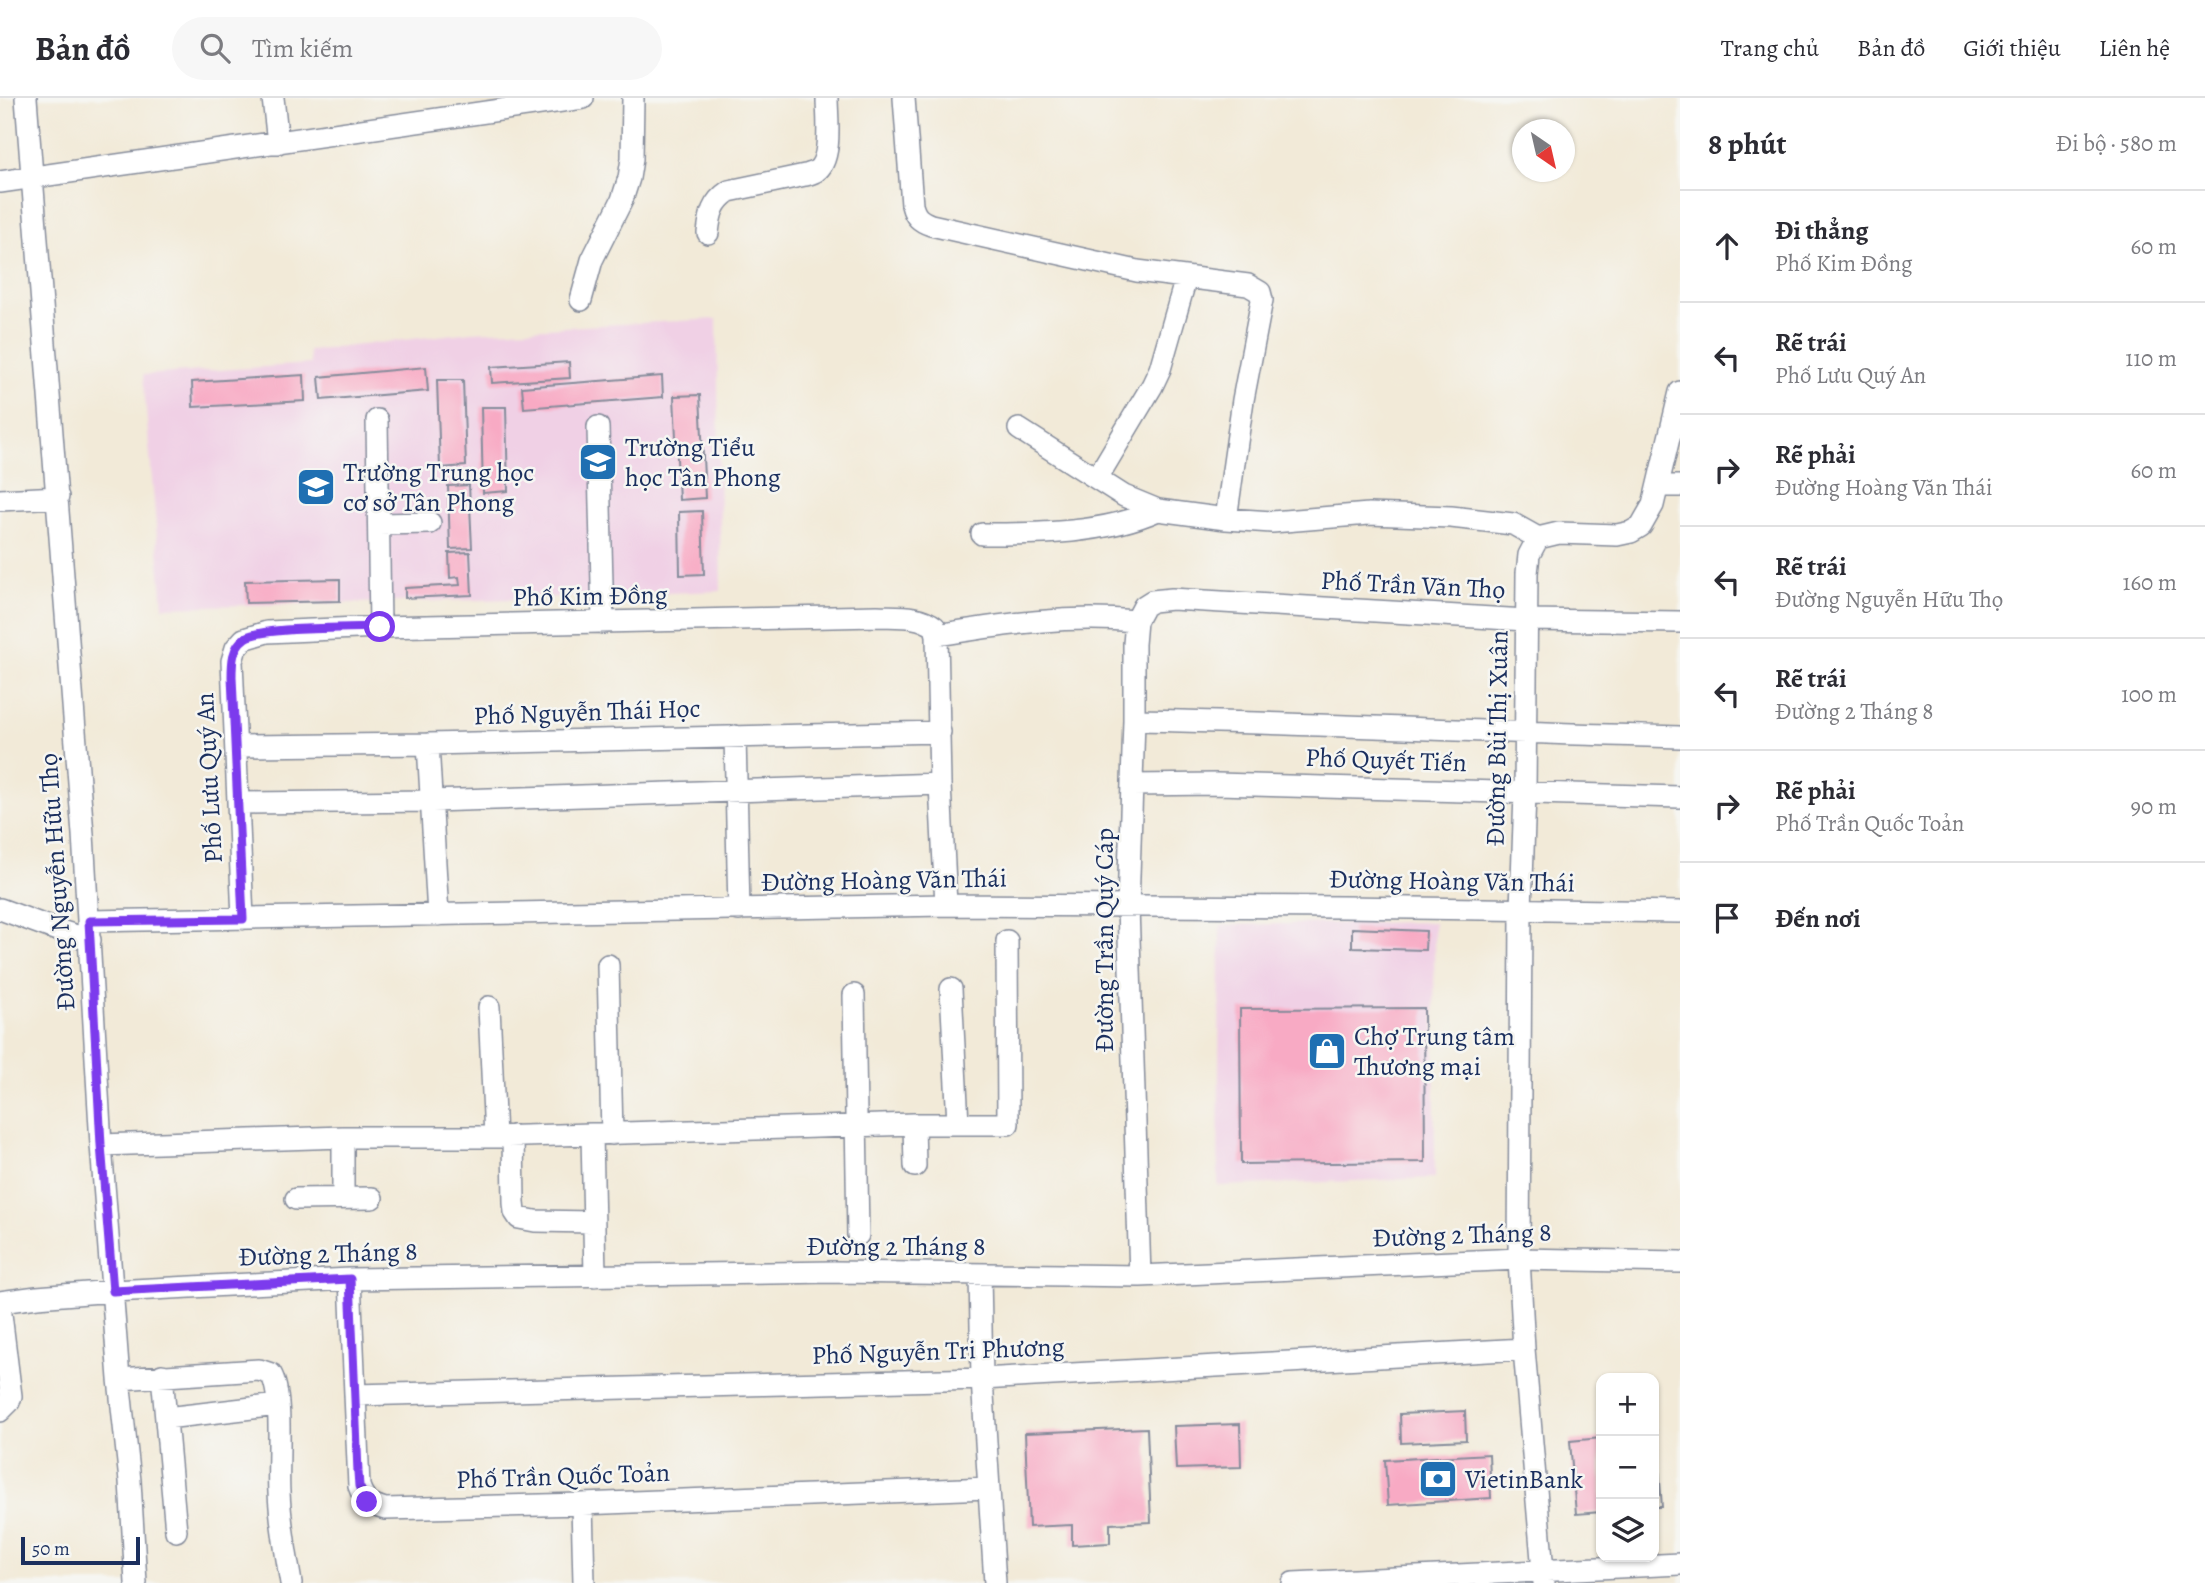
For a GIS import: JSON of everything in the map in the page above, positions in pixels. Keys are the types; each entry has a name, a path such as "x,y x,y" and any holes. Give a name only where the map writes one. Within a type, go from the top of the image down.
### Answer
{"street":[{"name":"Đường Nguyễn Hữu Thọ","path":"26,98 58,497 89,930 101,1145 119,1379 130,1481 136,1583"},
{"path":"273,98 278,143"},
{"path":"0,182 583,98"},
{"path":"581,300 592,260 622,200 629,178 633,98"},
{"path":"708,233 714,205 729,191 805,175 816,171 822,165 827,149 827,98"},
{"path":"904,98 912,205 922,221 1124,268 1248,285 1260,292 1262,300 1242,400 1226,519"},
{"path":"1097,478 1160,369 1186,278"},
{"path":"1019,429 1124,496 1158,510 1272,522 1337,515 1396,513 1501,521 1523,528 1538,538 1559,533 1617,535 1641,526 1648,517 1680,392"},
{"path":"377,420 380,627"},
{"path":"598,428 603,623"},
{"path":"1658,486 1680,486"},
{"path":"0,500 58,497"},
{"path":"982,534 1105,528 1158,510"},
{"path":"379,524 430,523"},
{"name":"Đường Bùi Thị Xuân","path":"1538,538 1529,555 1526,620 1519,1259 1543,1577"},
{"name":"Phố Trần Văn Thọ","path":"936,631 1058,618 1111,619 1140,613 1152,601 1172,599 1526,620 1680,622"},
{"name":"Đường Trần Quý Cáp","path":"1140,613 1134,644 1129,907 1140,1276"},
{"name":"Phố Kim Đồng","path":"244,639 267,632 380,627 877,617 911,617 929,622 936,631"},
{"path":"936,631 946,905"},
{"name":"Phố Lưu Quý An","path":"243,919 232,662 236,648 244,639"},
{"name":"Phố Quyết Tiến","path":"1134,720 1680,737"},
{"name":"Phố Nguyễn Thái Học","path":"236,746 940,732"},
{"path":"736,736 739,910"},
{"path":"428,744 438,915"},
{"path":"238,803 432,801 940,784"},
{"name":"Phố Quyết Tiến","path":"1132,785 1217,784 1680,797"},
{"name":"Đường Hoàng Văn Thái","path":"0,909 46,926 89,930 243,919 946,905 1680,912"},
{"path":"101,1145 344,1137 504,1137 914,1124 1008,1124 1007,941"},
{"path":"595,1276 593,1222 602,1134 608,965"},
{"path":"951,989 958,1124"},
{"path":"854,995 858,1235"},
{"path":"489,1007 515,1212 519,1218 536,1221 593,1222"},
{"path":"914,1124 915,1166"},
{"path":"343,1198 344,1137"},
{"path":"296,1199 372,1198"},
{"name":"Đường 2 Tháng 8","path":"0,1304 37,1297 113,1291 350,1279 834,1272 1140,1276 1519,1259 1680,1262"},
{"path":"980,1274 982,1379 995,1583"},
{"name":"Phố Trần Quốc Toản","path":"350,1279 359,1486 367,1502 375,1506 385,1509 582,1504 988,1488"},
{"path":"0,1304 11,1396 0,1411"},
{"name":"Phố Nguyễn Tri Phương","path":"355,1395 982,1379 1524,1349"},
{"path":"119,1379 265,1371 274,1379 278,1405 279,1494 291,1583"},
{"path":"162,1376 176,1531"},
{"path":"166,1418 278,1405"},
{"path":"582,1504 584,1583"},
{"path":"1293,1583 1543,1577 1680,1564"}],"shaded area":[{"path":"717,319 721,591 484,600 163,607 143,375 310,364 309,351 472,332"},
{"name":"Chợ Trung tâm Thương mại","path":"1434,922 1435,1178 1218,1186 1220,925"}],"building":[{"path":"569,362 570,378 492,383 491,367"},
{"path":"426,367 428,391 321,400 319,377"},
{"path":"304,375 305,401 193,407 192,382"},
{"path":"662,376 663,397 524,408 522,387"},
{"path":"437,380 463,380 466,466 440,468"},
{"path":"700,395 705,498 679,500 674,396"},
{"path":"481,407 506,407 508,491 483,493"},
{"path":"469,485 472,548 450,549 448,486"},
{"path":"702,511 704,574 680,575 679,512"},
{"path":"470,552 472,595 405,598 405,588 460,585 459,577 450,578 449,553"},
{"path":"340,579 340,601 246,603 245,581"},
{"path":"1352,928 1426,931 1425,950 1352,948"},
{"path":"1424,1008 1425,1162 1241,1164 1240,1009"},
{"path":"1465,1411 1466,1440 1401,1443 1400,1414"},
{"path":"1240,1424 1241,1467 1176,1469 1174,1426"},
{"path":"1147,1428 1151,1522 1110,1524 1110,1543 1072,1545 1072,1525 1029,1527 1025,1433"},
{"path":"1596,1438 1596,1512 1576,1514 1570,1441"},
{"name":"VietinBank","path":"1489,1454 1491,1498 1388,1505 1385,1460"},
{"path":"1659,1468 1662,1507 1659,1507"}],"place":[{"name":"Trường Tiểu học Tân Phong","path":"598,462"},
{"name":"Trường Trung học cơ sở Tân Phong","path":"316,487"},
{"name":"Chợ Trung tâm Thương mại","path":"1327,1051"},
{"name":"VietinBank","path":"1438,1479"}],"route":[{"path":"367,1502 359,1486 350,1279 113,1291 101,1145 89,921 243,919 232,677 236,648 244,639 267,632 380,627"}]}
